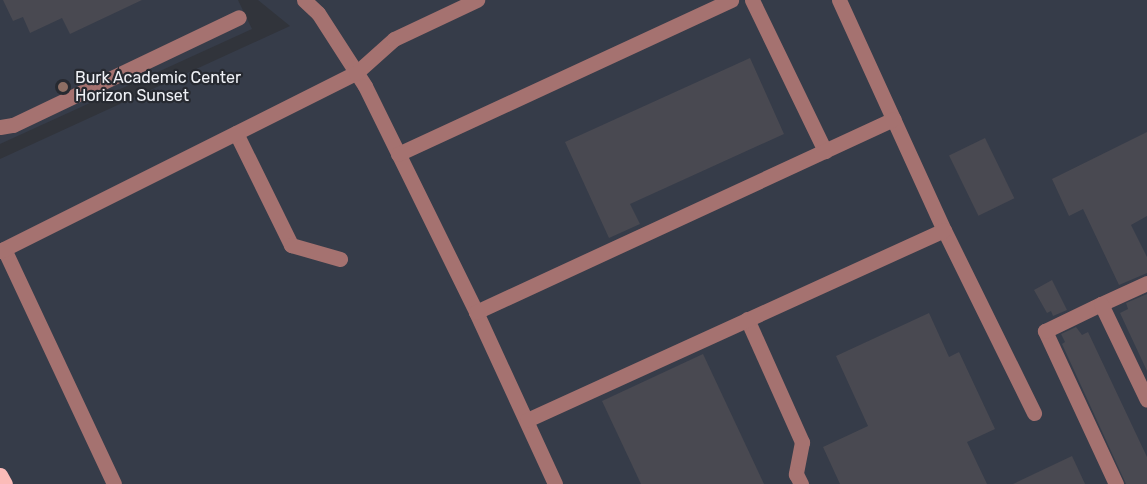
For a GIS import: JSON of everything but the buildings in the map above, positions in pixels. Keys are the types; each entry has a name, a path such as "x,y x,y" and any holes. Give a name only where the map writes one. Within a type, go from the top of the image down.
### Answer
{"main road":[{"path":"0,475 5,484"}],"lane":[{"path":"304,0 318,13 356,73 398,153 476,312 555,484"},
{"path":"114,484 2,250 356,73 394,39 477,0"},
{"path":"398,153 731,0"},
{"path":"752,0 825,151"},
{"path":"838,0 944,230 1034,413"},
{"path":"0,126 13,125 239,17"},
{"path":"476,312 894,119"},
{"path":"236,133 291,245 340,259"},
{"path":"527,420 944,230"},
{"path":"1116,484 1045,331 1147,283"},
{"path":"1101,304 1147,400"},
{"path":"747,319 802,442 796,474 801,484"}],"shaded area":[{"name":"Burk Academic Center Horizon Sunset","path":"0,0 238,0 252,29 0,144"},
{"path":"258,0 1147,0 1147,484 0,484 0,159 290,26"}],"place":[{"name":"Burk Academic Center Horizon Sunset","path":"63,87"}]}
